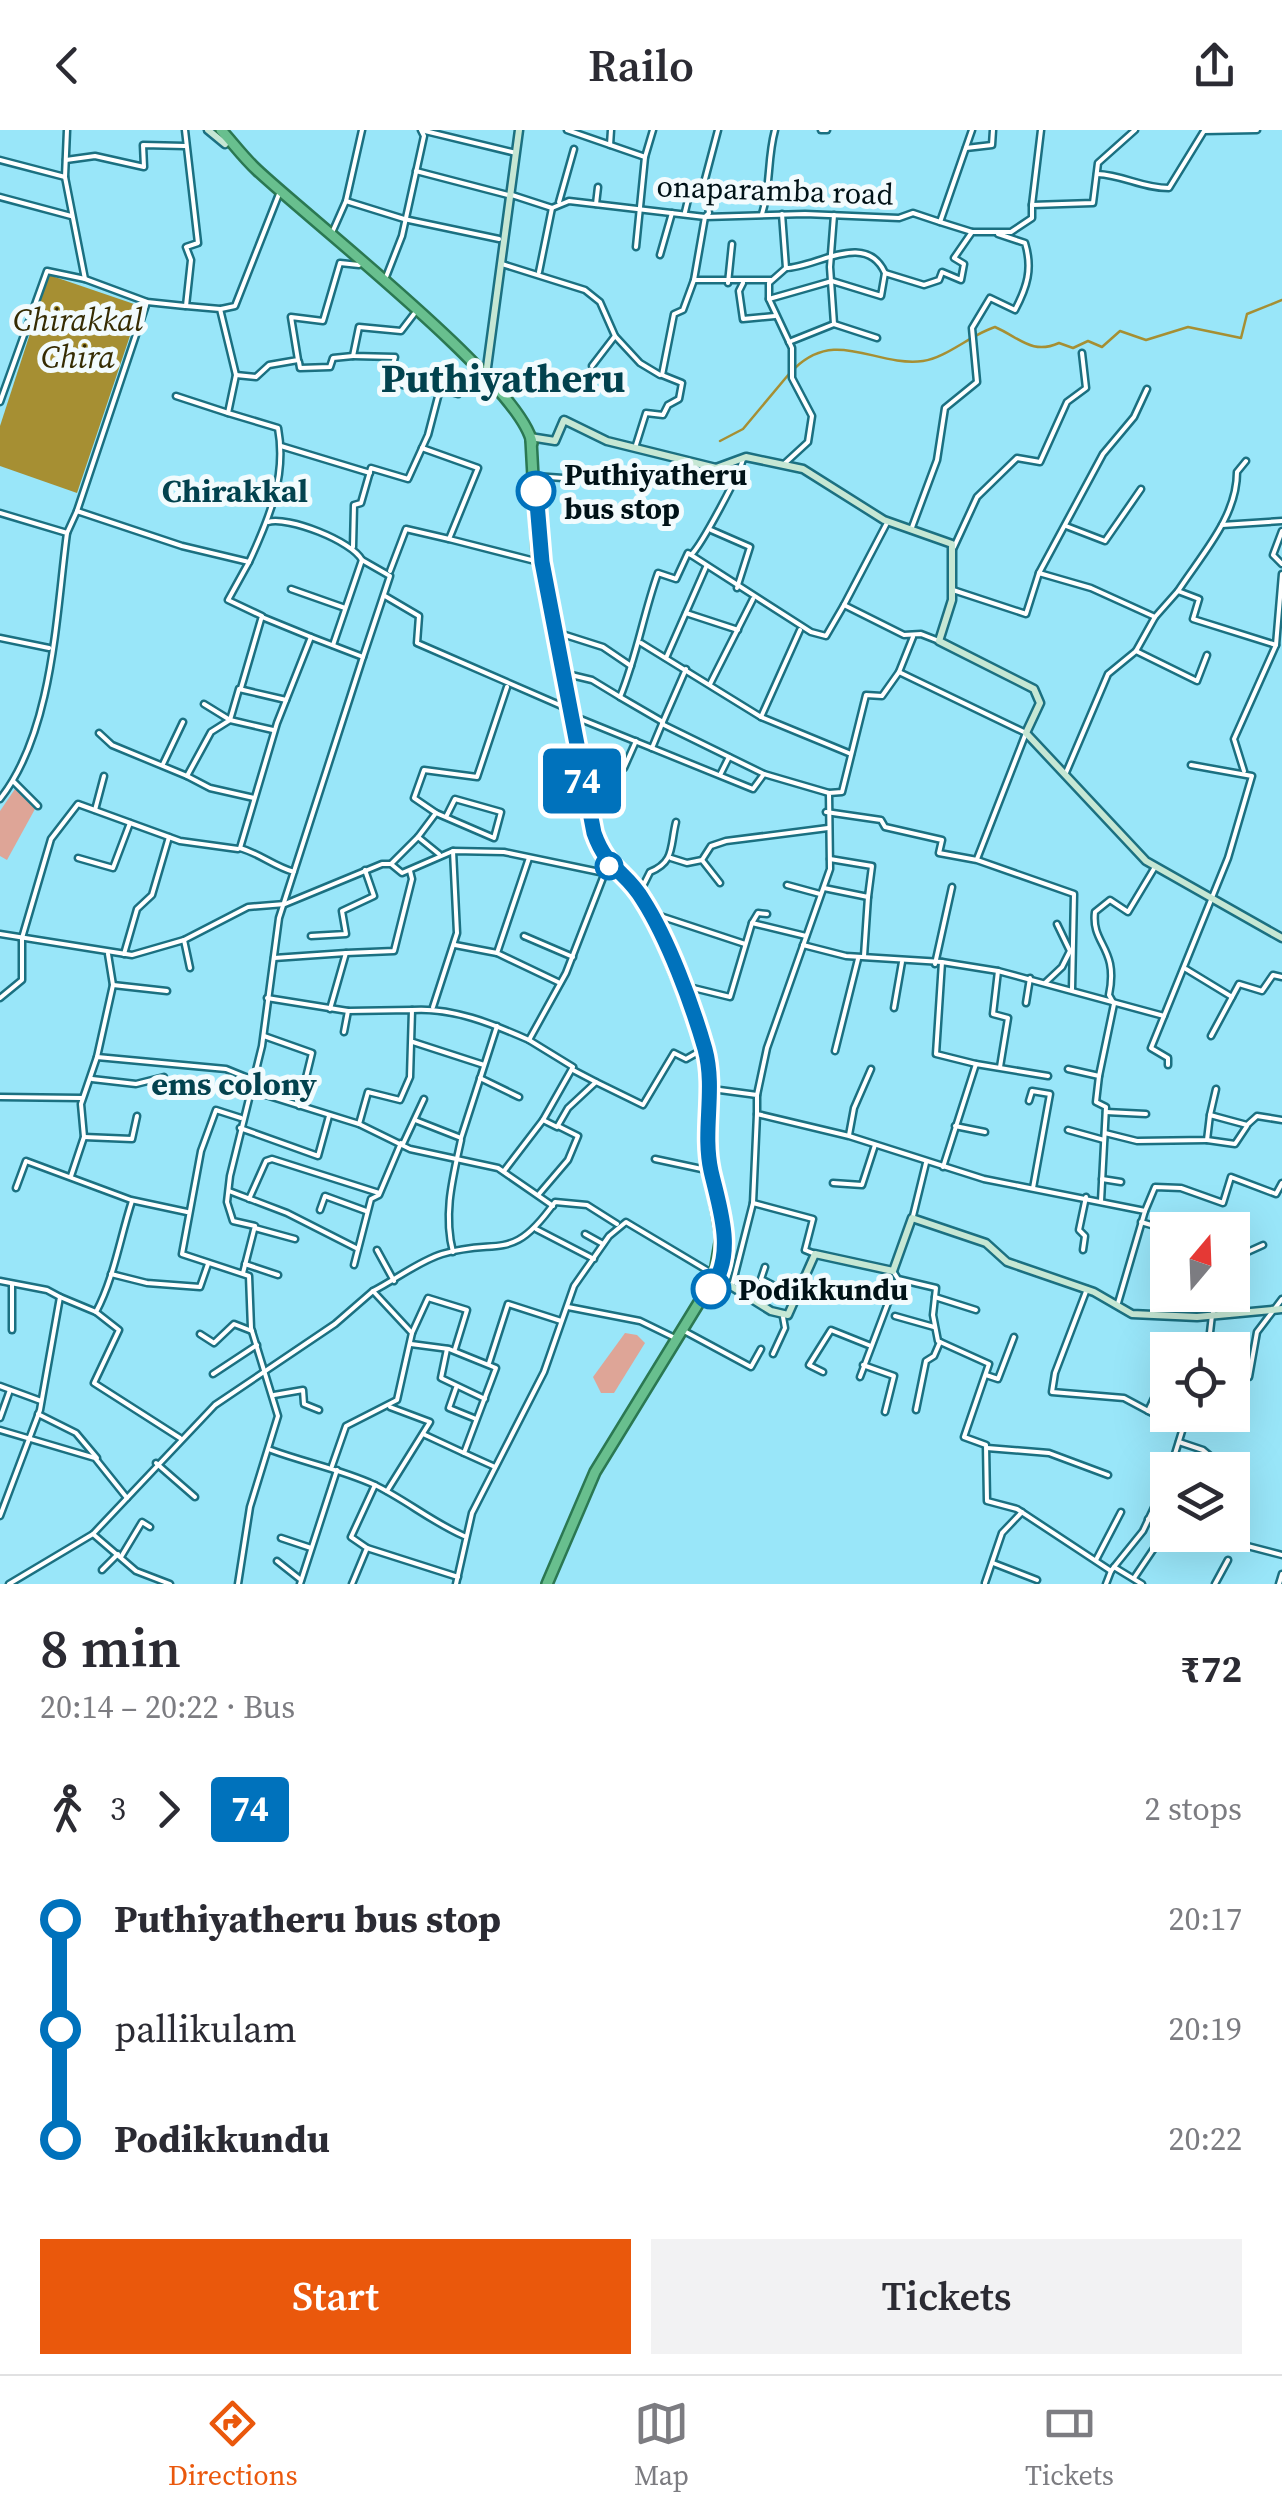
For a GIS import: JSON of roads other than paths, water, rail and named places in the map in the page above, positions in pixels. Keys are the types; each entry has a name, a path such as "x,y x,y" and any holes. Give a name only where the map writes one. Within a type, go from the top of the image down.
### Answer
{"highway":[{"path":"221,130 230,145 476,370 530,436 541,562 574,714 578,758 594,833 604,860 639,894 650,912 704,1049 712,1089 711,1171 725,1244 717,1277 598,1476 549,1584"},
{"path":"280,192 415,313"},
{"path":"476,370 486,376 530,436 541,562"}],"main road":[{"path":"208,130 230,145"},
{"path":"486,376 518,130"},
{"path":"530,436 555,440 564,420 596,437 716,468 743,458 806,470 888,521 954,547 953,590 939,641 1034,689 1040,703 1026,733 1155,866 1282,938"},
{"path":"717,1277 783,1317 815,1254 893,1272 912,1218 986,1243 1007,1262 1087,1288 1132,1314 1212,1315 1280,1308"}],"street":[{"path":"66,130 71,216 86,279"},
{"path":"185,130 198,243 186,247 191,260 186,306"},
{"path":"331,235 346,201 362,130"},
{"path":"384,282 404,219 424,130 516,153"},
{"path":"569,130 645,158"},
{"path":"610,145 611,130"},
{"path":"636,247 642,220 639,209 645,158 653,130"},
{"path":"662,376 674,314 682,310 694,280 704,217 709,213 704,184 718,130"},
{"path":"762,214 771,186 769,152 775,130"},
{"path":"940,222 972,130"},
{"path":"966,148 992,144 993,130"},
{"path":"994,233 1011,232 1032,218 1042,130"},
{"path":"1032,205 1093,203 1098,163 1135,130"},
{"path":"1096,174 1118,175 1140,188 1169,188 1204,131 1256,130"},
{"path":"66,160 95,156 144,167 143,144 185,146"},
{"path":"539,274 552,208 559,202 574,148"},
{"path":"0,160 66,177"},
{"path":"416,171 552,208"},
{"path":"684,214 691,187 704,184"},
{"path":"596,204 598,187"},
{"path":"0,402 47,271 86,279 147,302 220,308 237,303 280,192"},
{"path":"0,197 71,216"},
{"path":"346,201 404,219 500,239"},
{"name":"onaparamba road","path":"559,202 704,217 834,214 899,218 917,213 972,232 994,233"},
{"path":"660,255 672,213"},
{"path":"782,214 786,268"},
{"path":"834,214 834,324"},
{"path":"885,273 924,285 939,280 942,272 960,280 964,264 954,258 972,232"},
{"path":"910,530 937,460 945,408 976,382 972,328 990,298 1015,310 1026,288 1030,261 1025,243 994,233"},
{"path":"728,283 732,244"},
{"path":"694,280 771,280 786,268 803,268 831,254 860,254 882,266 885,273 881,296 832,281 770,298"},
{"path":"361,264 340,264 323,321 292,317 300,368 330,366 334,358 396,357 388,381 417,390 458,394 476,370"},
{"path":"502,264 591,294 604,308 614,336 640,363 682,384 679,399 668,404 663,414 646,413 635,448"},
{"path":"771,280 770,298 789,342 792,378 810,407 812,424 805,446 783,465"},
{"path":"743,283 739,291 743,319 775,316"},
{"path":"0,799 13,781 40,710 66,533 77,511 147,302"},
{"path":"220,308 236,374 228,413"},
{"path":"353,356 359,327 401,330 415,313"},
{"path":"789,342 834,324 877,338"},
{"path":"592,366 614,336"},
{"path":"954,547 977,497 1010,464 1017,458 1040,462 1067,402 1086,388 1082,352"},
{"path":"236,374 256,377 269,365 298,360"},
{"path":"953,590 1026,614 1039,573 1104,454 1134,417 1148,389"},
{"path":"353,547 354,505 361,502 371,468 408,478 440,390"},
{"path":"176,396 278,428 282,466 268,522 228,600 261,612 262,618 241,688 230,720 211,732 187,776"},
{"path":"280,446 370,473"},
{"path":"422,448 478,468 450,539"},
{"path":"691,554 711,530 722,496 742,468 743,458"},
{"path":"1065,775 1108,674 1136,651 1156,617 1178,591 1220,526 1238,490 1236,472 1246,461"},
{"path":"535,476 592,480"},
{"path":"1066,526 1105,540 1141,489"},
{"path":"77,511 182,546 249,562"},
{"path":"0,514 66,533"},
{"path":"268,522 282,521 353,547 362,560 389,572"},
{"path":"620,697 641,643 644,610 658,574 676,579 685,554 691,554 800,628 826,636 888,521"},
{"path":"1220,526 1282,521"},
{"path":"295,1239 233,1222 230,1176 264,1036 272,958 284,904 385,596 389,572 406,529 541,562"},
{"path":"711,530 750,547 737,588"},
{"path":"1282,531 1273,555 1282,564"},
{"path":"332,645 362,560"},
{"path":"666,658 706,566"},
{"path":"1039,573 1091,588 1156,617"},
{"path":"1244,771 1234,739 1238,722 1276,645 1282,574"},
{"path":"291,589 346,608"},
{"path":"1178,591 1198,599 1193,619 1276,645"},
{"path":"385,596 419,616 417,643 508,686 718,777 753,789 764,774"},
{"path":"710,685 753,598"},
{"path":"844,606 913,637 921,634 939,641"},
{"path":"684,612 738,630"},
{"path":"262,618 363,656"},
{"path":"761,718 800,628"},
{"path":"554,631 603,647 632,666"},
{"path":"240,848 274,731 311,636"},
{"path":"564,674 592,680 663,723 764,774 829,793 842,792 866,694 882,696 899,672 913,637"},
{"path":"0,638 51,648"},
{"path":"641,643 761,718 851,754"},
{"path":"1136,651 1196,681 1207,655"},
{"path":"652,748 686,669"},
{"path":"899,672 1026,733 977,860"},
{"path":"446,817 455,798 501,812 494,838 436,813 414,798 424,770 477,777 508,686"},
{"path":"241,688 286,700"},
{"path":"204,704 230,720 274,731"},
{"path":"164,764 183,722"},
{"path":"100,733 112,745 164,764 210,788 254,798"},
{"path":"624,768 636,741"},
{"path":"552,757 578,758"},
{"path":"718,777 729,757"},
{"path":"1168,1065 1168,1058 1151,1048 1212,900 1252,776 1244,771 1191,765"},
{"path":"95,810 104,776"},
{"path":"13,781 38,806"},
{"path":"732,1286 753,1203 757,1096 766,1048 830,859 826,812 829,793"},
{"path":"0,998 22,980 22,938 54,830 60,830 78,804 168,837 214,848 240,848 294,872"},
{"path":"826,812 881,820 885,827 942,840 939,853 977,860 1074,894 1072,990"},
{"path":"0,934 108,954 184,940 248,907 284,904 365,870 392,864 436,813"},
{"path":"639,894 650,872 663,868 670,858 676,822"},
{"path":"78,858 113,868 130,823"},
{"path":"670,858 688,863 702,860 710,846 726,841 828,828"},
{"path":"124,954 137,909 152,894 168,837"},
{"path":"418,837 440,854"},
{"path":"392,864 402,873 410,872 440,854 453,851 529,857 619,874"},
{"path":"432,1008 455,945 453,851"},
{"path":"497,953 529,857"},
{"path":"830,859 872,866 861,957 835,1051"},
{"path":"702,860 720,883"},
{"path":"1102,1202 1106,1107 1096,1102 1114,1004 1109,995 1112,958 1096,929 1095,912 1110,900 1128,912 1155,866"},
{"path":"311,936 346,934 342,911 374,896 365,870"},
{"path":"272,958 394,950 412,879 410,872"},
{"path":"529,1040 573,957 604,874"},
{"path":"787,886 868,897"},
{"path":"935,964 952,887"},
{"path":"650,912 745,944"},
{"path":"681,985 730,997 752,923 758,913 767,914"},
{"path":"752,923 806,936"},
{"path":"1045,983 1064,964 1070,951 1057,924"},
{"path":"524,936 573,957"},
{"path":"184,940 190,968"},
{"path":"455,945 497,953 560,983"},
{"path":"803,945 861,957 942,962 1030,978 1164,1016"},
{"path":"330,1009 346,953"},
{"path":"108,954 113,986 92,1080 82,1098 84,1137 71,1176 73,1181 132,1201 187,1212"},
{"path":"894,1008 902,962"},
{"path":"942,962 936,1054 1048,1076"},
{"path":"1186,969 1232,998"},
{"path":"998,972 993,1014 1008,1018 1000,1067"},
{"path":"1211,1036 1239,984 1262,990 1273,975 1282,978"},
{"path":"1026,1003 1030,978"},
{"path":"113,986 167,990"},
{"path":"267,998 348,1011 432,1008 497,1026 572,1064 573,1070 542,1120 504,1171"},
{"path":"359,1124 368,1092 400,1100 410,1076 412,1010"},
{"path":"344,1032 348,1011"},
{"path":"454,1252 448,1213 460,1138 469,1125 497,1026"},
{"path":"264,1036 312,1053 299,1106"},
{"path":"411,1041 484,1065"},
{"path":"573,1070 643,1105 674,1053 690,1059 704,1049"},
{"path":"97,1057 226,1069 254,1080"},
{"path":"943,1167 976,1064"},
{"path":"848,1136 854,1108 870,1069"},
{"path":"1068,1069 1099,1076"},
{"path":"92,1080 136,1084 164,1077"},
{"path":"480,1078 519,1097"},
{"path":"558,1126 568,1108 596,1082"},
{"path":"712,1089 757,1096"},
{"path":"1207,1140 1216,1089"},
{"path":"250,1090 359,1124 402,1144 504,1171 553,1206"},
{"path":"1029,1101 1032,1091 1050,1094 1033,1188"},
{"path":"0,1097 82,1098"},
{"path":"354,1265 366,1211 379,1193 424,1099"},
{"path":"238,1584 250,1506 277,1429 274,1394 252,1331 253,1285 243,1273 182,1254 200,1151 216,1110 242,1118"},
{"path":"1106,1112 1146,1114"},
{"path":"757,1114 848,1136 926,1163 1145,1212"},
{"path":"240,1128 318,1156 329,1115"},
{"path":"1210,1115 1247,1124"},
{"path":"84,1137 132,1140 138,1116"},
{"path":"1068,1130 1137,1142 1207,1140 1235,1144 1257,1116 1282,1120"},
{"path":"415,1120 460,1138"},
{"path":"539,1194 568,1160 577,1140 577,1134 542,1120"},
{"path":"954,1126 985,1132"},
{"path":"832,1183 862,1185 875,1145"},
{"path":"249,1199 266,1161 272,1159 379,1193"},
{"path":"655,1159 711,1171"},
{"path":"16,1188 26,1161 71,1176"},
{"path":"912,1218 926,1163"},
{"path":"1118,1305 1155,1187 1182,1188 1223,1204 1231,1176 1276,1194 1282,1183"},
{"path":"1102,1179 1121,1182"},
{"path":"228,1191 356,1248"},
{"path":"320,1210 325,1196 366,1211"},
{"path":"1083,1250 1084,1236 1079,1230 1086,1197"},
{"path":"96,1312 132,1201"},
{"path":"10,1584 93,1534 215,1404 335,1324 373,1291 437,1255 504,1248 535,1228 553,1206 575,1201 587,1204 619,1225 630,1224 717,1277"},
{"path":"753,1203 814,1219 805,1250 815,1254"},
{"path":"1142,1222 1150,1224"},
{"path":"456,1584 466,1537 494,1467 544,1372 574,1286 619,1225"},
{"path":"243,1273 254,1228"},
{"path":"535,1228 594,1259"},
{"path":"585,1234 603,1244"},
{"path":"1250,1252 1263,1245"},
{"path":"377,1250 394,1281"},
{"path":"111,1274 147,1283 200,1287 208,1264"},
{"path":"245,1264 278,1275"},
{"path":"765,1267 760,1279 796,1297"},
{"path":"893,1272 898,1278 936,1288 934,1327 940,1342 990,1364 964,1437 987,1448 1049,1453 1108,1475"},
{"path":"0,1281 46,1290 96,1312 119,1330 94,1383 181,1438"},
{"path":"12,1285 12,1330"},
{"path":"860,1377 894,1287"},
{"path":"1087,1288 1054,1373 1052,1392 1100,1393 1138,1403 1148,1411 1150,1407"},
{"path":"373,1291 412,1333"},
{"path":"935,1296 976,1310"},
{"path":"0,1516 38,1414 60,1297"},
{"path":"277,1561 301,1582 346,1426 398,1400 412,1333 428,1298 467,1310 455,1351"},
{"path":"1250,1371 1256,1332 1280,1308 1282,1298"},
{"path":"490,1364 508,1304 561,1321"},
{"path":"568,1307 640,1322 751,1366 761,1349"},
{"path":"1210,1332 1213,1312"},
{"path":"895,1316 934,1327"},
{"path":"773,1354 786,1328 783,1317"},
{"path":"200,1334 214,1343 234,1324 252,1331"},
{"path":"823,1372 809,1365 831,1330 871,1346"},
{"path":"986,1375 998,1379 1014,1337"},
{"path":"916,1410 926,1361 934,1356 940,1342"},
{"path":"410,1343 455,1351 496,1368 464,1452"},
{"path":"213,1374 256,1345"},
{"path":"448,1349 440,1378 485,1400"},
{"path":"863,1366 894,1376 885,1412"},
{"path":"0,1386 41,1401"},
{"path":"456,1387 449,1408 476,1419"},
{"path":"274,1394 300,1389 304,1404 319,1410"},
{"path":"0,1418 10,1390"},
{"path":"387,1491 423,1434 428,1418 388,1406"},
{"path":"38,1414 76,1433 127,1498"},
{"path":"0,1430 96,1458 127,1498"},
{"path":"1176,1452 1181,1432"},
{"path":"423,1434 494,1467"},
{"path":"1179,1442 1205,1452"},
{"path":"987,1448 988,1501 1022,1512 1096,1560 1142,1584"},
{"path":"271,1450 335,1468 374,1485 430,1521 466,1537"},
{"path":"156,1463 194,1497"},
{"path":"374,1485 350,1537 366,1548 458,1576"},
{"path":"0,1487 9,1490"},
{"path":"986,1583 1002,1533 1022,1512"},
{"path":"1096,1560 1120,1512"},
{"path":"1106,1584 1112,1569 1150,1515"},
{"path":"102,1570 120,1556 142,1522 150,1527"},
{"path":"93,1534 136,1570 170,1584"},
{"path":"281,1538 311,1548"},
{"path":"1250,1547 1282,1555"},
{"path":"352,1584 366,1548"},
{"path":"1134,1578 1152,1552"},
{"path":"1215,1584 1228,1560"},
{"path":"994,1563 1038,1580"},
{"path":"1279,1584 1282,1574"}],"water":[{"name":"Chirakkal Chira","path":"49,275 140,306 77,493 0,466 0,426"}],"waterway":[{"path":"795,368 811,356 841,350 923,361 995,327 1026,344 1041,347 1059,343 1073,348 1088,341 1102,347 1120,331 1146,340 1188,327 1241,338 1247,314 1282,300"},
{"path":"720,441 743,429 789,374"}],"place":[{"name":"Puthiyatheru bus stop","path":"536,491"},
{"name":"Podikkundu","path":"711,1289"}],"district":[{"name":"Puthiyatheru","path":"503,378"},
{"name":"Chirakkal","path":"235,491"},
{"name":"ems colony","path":"234,1084"}]}
